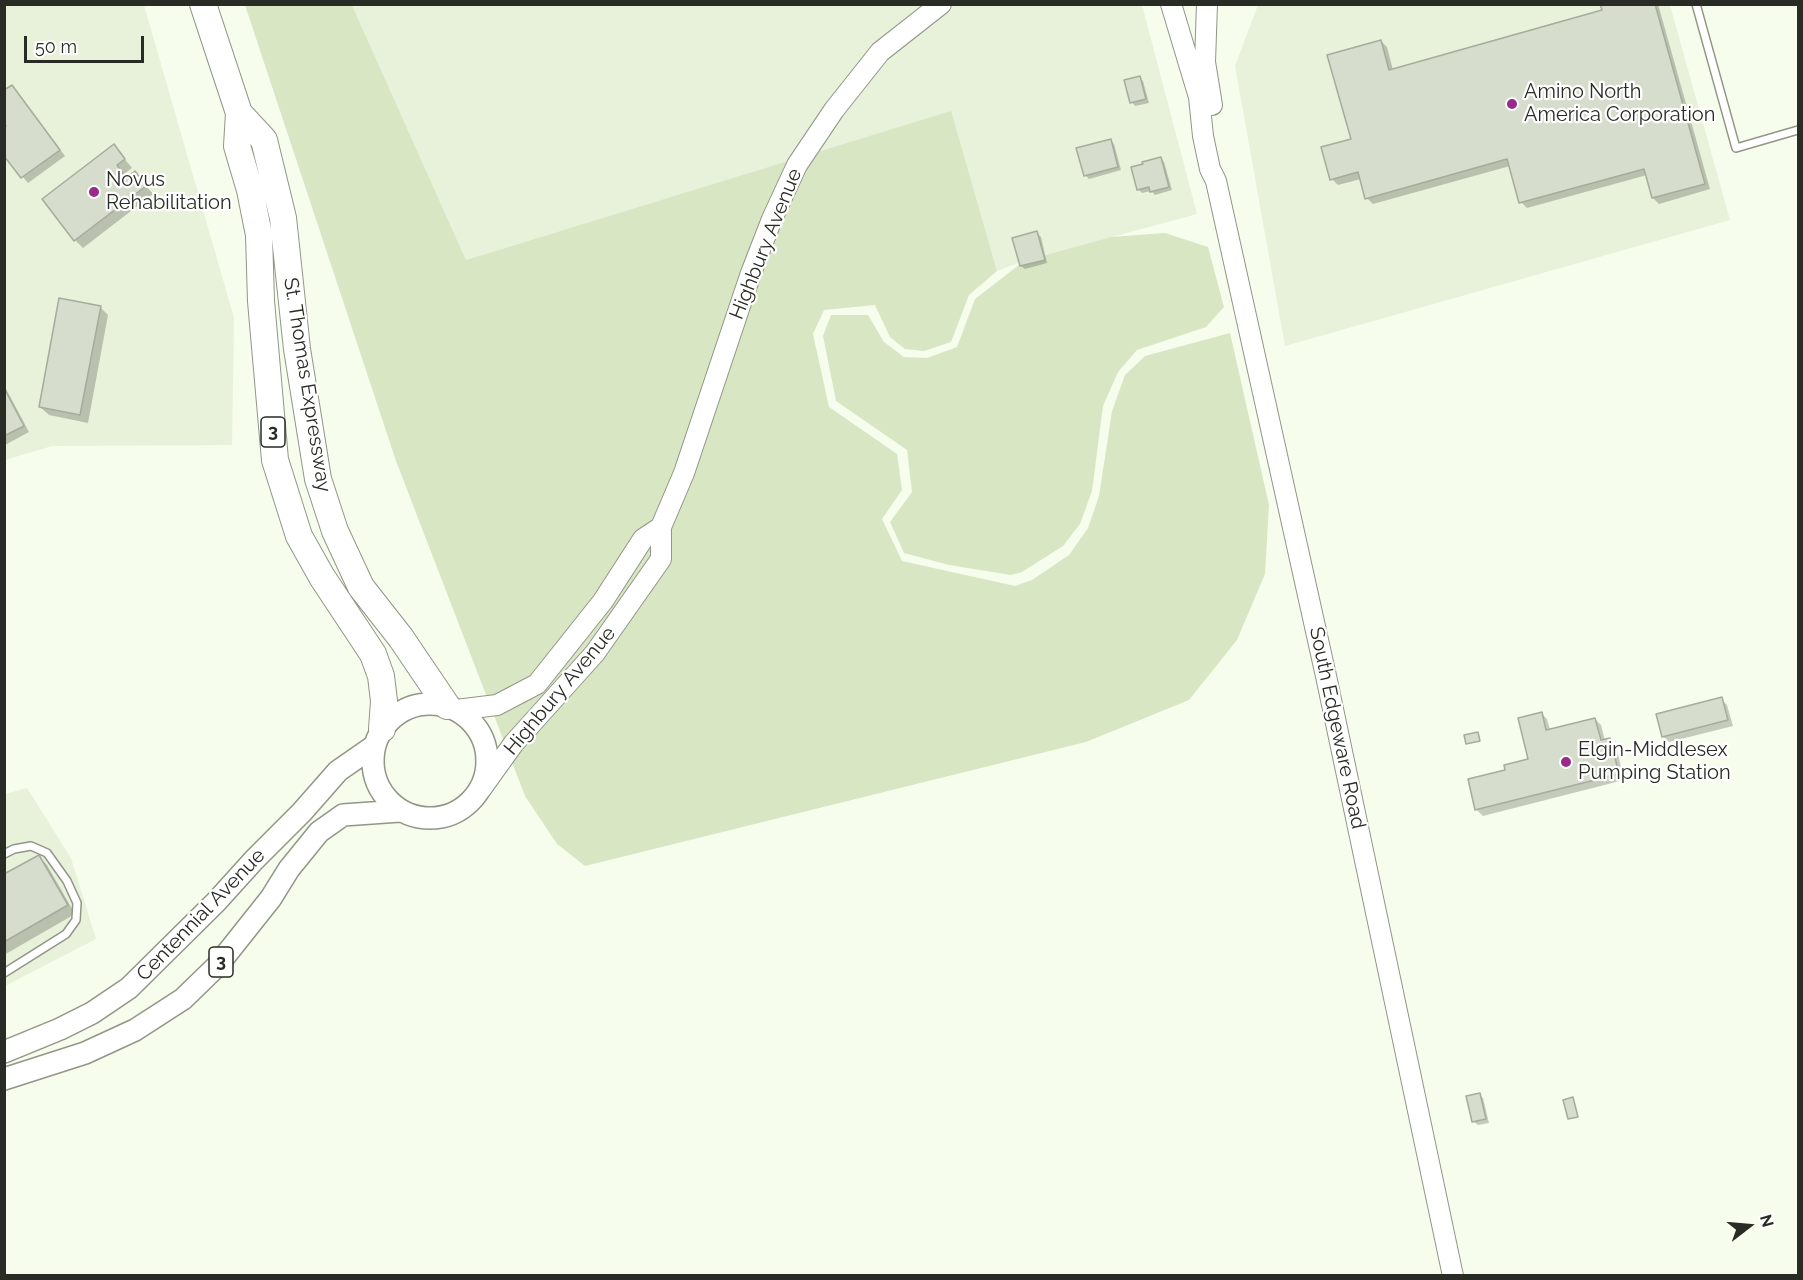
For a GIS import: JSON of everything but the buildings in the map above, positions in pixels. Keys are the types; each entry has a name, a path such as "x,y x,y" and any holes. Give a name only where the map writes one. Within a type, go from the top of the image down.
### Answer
{"highway":[{"name":"St. Thomas Expressway","path":"203,4 239,112 237,146 250,190 259,235 261,301 275,460 299,536 322,577 372,654 381,676 384,702 378,737"},
{"name":"St. Thomas Expressway","path":"239,112 264,140 280,207 297,349 318,478 335,531 361,587 452,708"}],"main road":[{"name":"Highbury Avenue","path":"481,789 514,743 595,652 645,585 661,559 661,527 684,473 751,273 772,219 797,165 834,110 880,52 941,4"},
{"name":"South Edgeware Road","path":"1171,4 1199,98 1203,136 1210,169 1216,181 1326,676 1454,1275"},
{"name":"South Edgeware Road","path":"1207,4 1205,62 1221,167 1216,181"},
{"name":"Highbury Avenue","path":"452,708 497,705 537,684 603,601 643,539 661,527"},
{"path":"432,703 452,708 468,718 481,733 487,751 487,771 481,789 470,803 454,814 436,819 418,818 400,811 386,799 376,783 372,764 378,737 396,714 413,706 432,703"},
{"name":"Centennial Avenue","path":"4,1052 92,1013 129,988 216,902 338,771 378,737"},
{"name":"Centennial Avenue","path":"4,1079 85,1053 135,1030 183,999 217,966 319,832 343,815 400,811"}],"lane":[{"path":"1696,4 1736,148 1798,130"},
{"path":"4,854 14,849 32,846 47,853 67,881 77,903 76,920 66,934 4,973"}],"shaded area":[{"path":"5,5 144,5 234,318 232,445 52,446 5,460"},
{"path":"245,5 352,5 466,260 951,111 997,271 969,295 951,342 924,351 905,349 890,337 875,305 824,310 813,334 829,407 897,454 902,490 882,519 902,561 1015,586 1032,580 1069,555 1088,528 1099,496 1112,411 1125,375 1145,356 1230,333 1269,505 1265,574 1237,640 1189,700 1086,742 585,866 557,844 525,796 396,461"},
{"path":"352,5 1142,5 1197,214 1024,261 997,271 950,112 466,260"},
{"path":"1258,5 1670,5 1730,220 1285,346 1235,66"},
{"path":"1165,233 1208,247 1224,307 1206,327 1137,350 1118,372 1103,406 1092,491 1080,524 1063,546 1022,572 1011,575 949,565 904,553 890,522 912,492 907,450 836,401 823,336 831,315 868,315 884,342 904,357 927,358 957,347 975,299 1024,261 1111,237"},
{"path":"27,788 71,858 96,939 5,986 5,794"}],"place":[{"name":"Amino North America Corporation","path":"1512,104"},
{"name":"Novus Rehabilitation","path":"94,192"},
{"name":"Elgin-Middlesex Pumping Station","path":"1566,762"}]}
